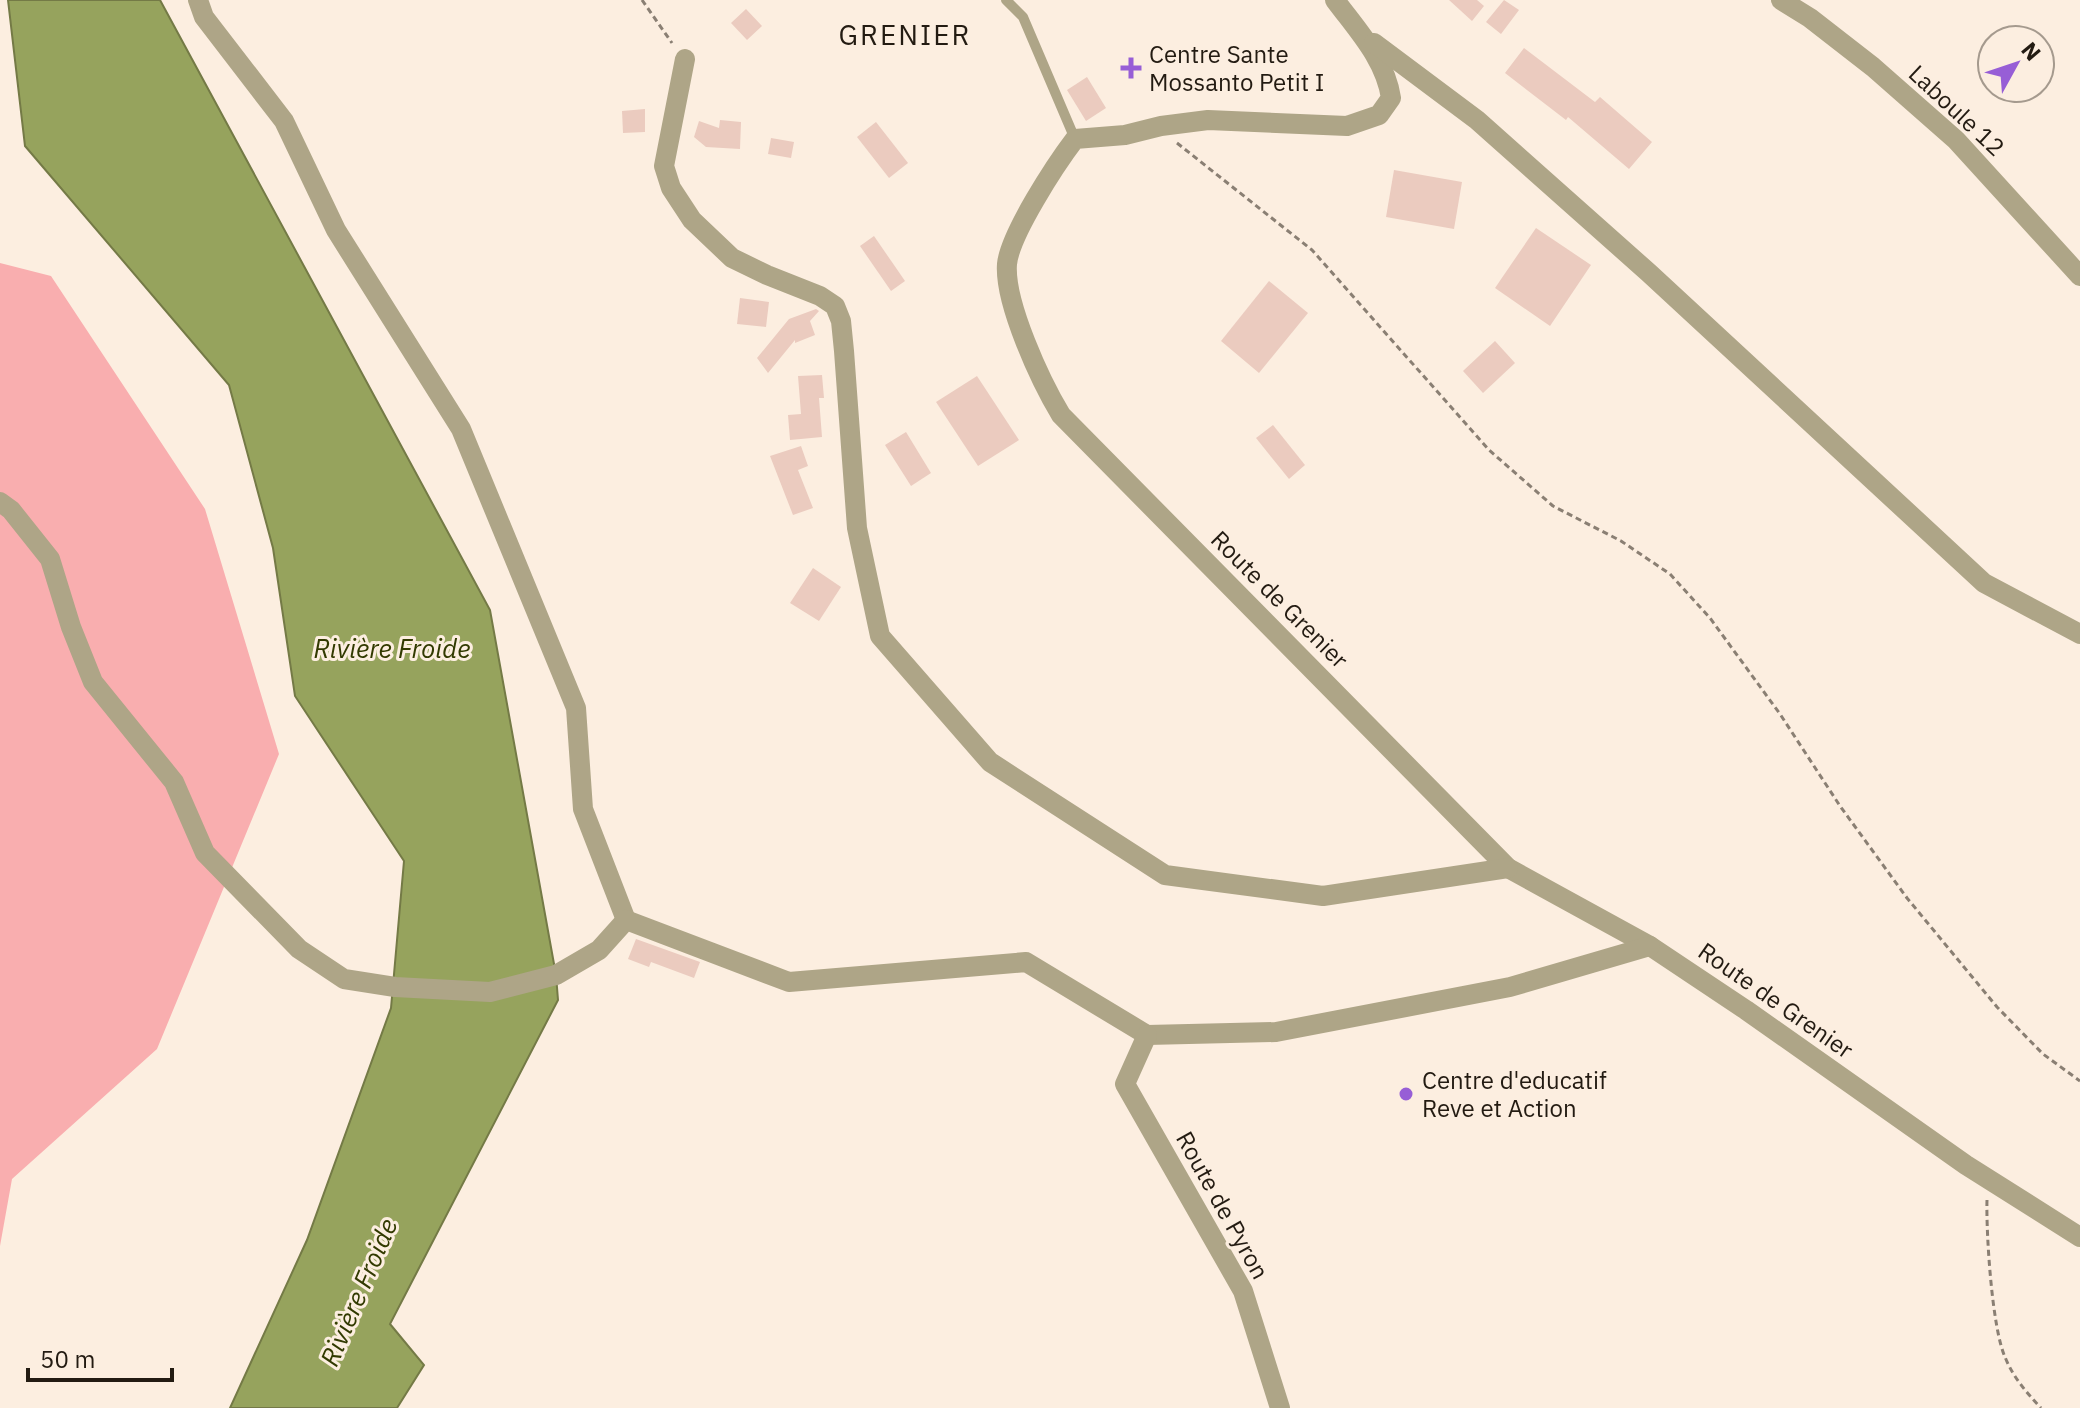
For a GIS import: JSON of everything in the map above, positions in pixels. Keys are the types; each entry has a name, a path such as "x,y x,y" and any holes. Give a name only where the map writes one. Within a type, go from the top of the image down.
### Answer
{"street":[{"path":"198,0 204,17 284,121 336,230 461,429 576,708 583,809 626,920 789,982 1026,962 1147,1035 1276,1032 1510,987 1650,946"},
{"path":"1075,139 1125,135 1161,126 1208,120 1347,126 1379,115 1391,98 1382,64 1335,0"},
{"name":"Laboule 12","path":"1781,0 1810,18 1873,67 1956,140 2080,276"},
{"path":"1358,31 1477,120 1649,273 1984,583 2080,634"},
{"path":"685,59 664,166 671,188 692,220 732,258 820,296 835,306 841,321 844,351 857,528 880,636 990,762 1165,875 1323,896 1508,868"},
{"name":"Route de Grenier","path":"1075,139 1041,190 1007,262 1009,286 1040,380 1061,415 1508,868 1650,946 1988,1180 2080,1237"},
{"path":"0,502 11,510 50,559 71,627 93,682 174,782 205,853 299,949 344,979 395,987 490,992 556,975 599,950 626,920"},
{"name":"Route de Pyron","path":"1147,1035 1125,1084 1243,1291 1280,1408"}],"lane":[{"path":"1006,0 1023,17 1075,139"}],"path":[{"path":"642,0 685,59"},
{"path":"1161,126 1182,149 1312,250 1500,459 1553,506 1621,541 1670,574 1710,618 1907,898 1997,1007 2043,1054 2080,1081"},
{"path":"1988,1180 1986,1215 2003,1354 2017,1382 2041,1408"}],"shaded area":[{"path":"0,263 51,276 205,509 279,754 157,1049 12,1179 0,1246"}],"water":[{"name":"Rivière Froide","path":"8,0 160,0 490,610 558,1000 390,1324 424,1365 397,1408 230,1408 307,1240 391,1008 404,861 295,696 273,548 229,385 25,146"}],"building":[{"path":"1449,0 1477,0 1484,6 1472,21"},
{"path":"1504,0 1519,10 1501,34 1486,22"},
{"path":"746,9 762,26 747,40 731,23"},
{"path":"1524,48 1595,102 1600,97 1652,142 1629,169 1568,117 1566,120 1505,73"},
{"path":"1087,77 1106,108 1086,121 1067,90"},
{"path":"645,109 645,132 623,133 622,111"},
{"path":"720,120 741,122 740,149 706,147 694,137 699,121 719,128"},
{"path":"876,122 908,163 889,178 857,137"},
{"path":"771,138 794,142 791,158 768,154"},
{"path":"1394,170 1462,182 1454,229 1386,217"},
{"path":"1536,228 1591,265 1550,326 1495,288"},
{"path":"874,236 905,281 891,291 860,246"},
{"path":"1269,281 1308,313 1259,373 1221,341"},
{"path":"740,298 769,302 766,327 737,324"},
{"path":"816,309 819,311 810,321 815,335 795,343 795,340 768,373 757,358 789,319"},
{"path":"1495,341 1515,363 1483,393 1463,371"},
{"path":"822,375 824,398 819,398 822,437 790,440 788,415 801,414 798,376"},
{"path":"977,376 1019,440 978,466 936,402"},
{"path":"1273,425 1305,465 1289,479 1256,438"},
{"path":"906,432 931,473 911,486 885,445"},
{"path":"801,446 808,466 798,470 813,508 793,515 770,456"},
{"path":"813,568 841,587 819,621 790,603"},
{"path":"636,939 700,962 694,978 651,962 649,967 628,959"}],"place":[{"name":"Centre Sante Mossanto Petit I","path":"1131,68"},
{"name":"Centre d'educatif Reve et Action","path":"1406,1094"}],"district":[{"name":"GRENIER","path":"905,34"}]}
